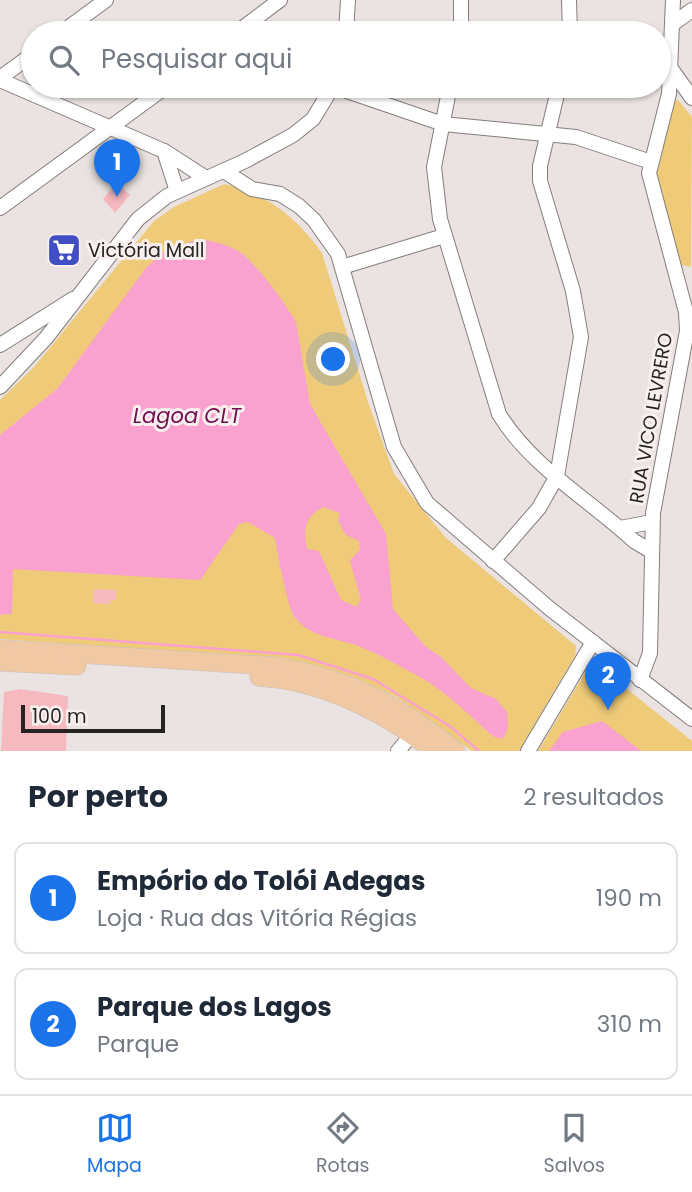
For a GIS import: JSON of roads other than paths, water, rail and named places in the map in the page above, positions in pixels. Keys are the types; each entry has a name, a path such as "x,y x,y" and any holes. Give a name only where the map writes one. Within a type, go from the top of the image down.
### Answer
{"main road":[{"path":"0,649 302,684 416,728 456,751"},
{"path":"0,662 79,660"},
{"path":"416,728 434,751"}],"street":[{"path":"77,21 106,0"},
{"path":"252,21 280,0"},
{"path":"347,21 348,0"},
{"path":"461,0 461,21"},
{"path":"569,0 570,21"},
{"name":"RUA VICO LEVRERO","path":"671,70 673,0"},
{"path":"674,23 692,10"},
{"path":"21,63 0,79 21,89"},
{"path":"671,70 692,99"},
{"path":"42,98 164,152 206,178"},
{"path":"0,208 151,98"},
{"path":"0,387 46,338 138,219 177,191 245,162 293,135 313,119 325,98"},
{"path":"367,98 443,124 576,137 651,162"},
{"path":"448,98 434,167 444,236 499,414 510,432 557,476 650,551"},
{"path":"493,561 539,508 557,476 582,337 573,291 540,181 556,98"},
{"name":"RUA VICO LEVRERO","path":"640,680 650,653 652,522 686,366 687,321 650,187 651,162 668,98"},
{"path":"164,152 177,191"},
{"path":"245,162 252,189"},
{"path":"224,171 252,189 280,194 299,206 329,239 342,267 387,426 404,468 427,503 493,561 692,719"},
{"path":"342,267 444,236"},
{"path":"678,285 692,275"},
{"path":"0,345 79,296"},
{"path":"620,528 652,522"},
{"path":"528,751 593,642"},
{"path":"398,751 416,728"}],"water":[{"name":"Lagoa CLT","path":"202,239 235,249 258,270 285,305 296,322 310,404 386,534 393,609 425,646 441,657 471,688 496,699 507,712 508,728 503,739 494,737 448,697 418,676 368,650 316,633 300,624 289,603 275,538 248,522 239,524 200,580 13,569 12,614 0,615 0,435 57,389 146,268 168,248","holes":["323,507 340,513 338,521 346,535 359,541 360,549 350,561 361,600 356,607 341,600 319,551 307,549 305,530 312,515"]},
{"path":"602,721 641,751 549,751 563,732"}],"waterway":[{"path":"0,632 298,655 373,679 451,727 479,751"}],"place":[{"name":"Empório do Tolói Adegas","path":"117,197"},
{"name":"Victória Mall","path":"64,250"},
{"name":"Parque dos Lagos","path":"608,710"}]}
